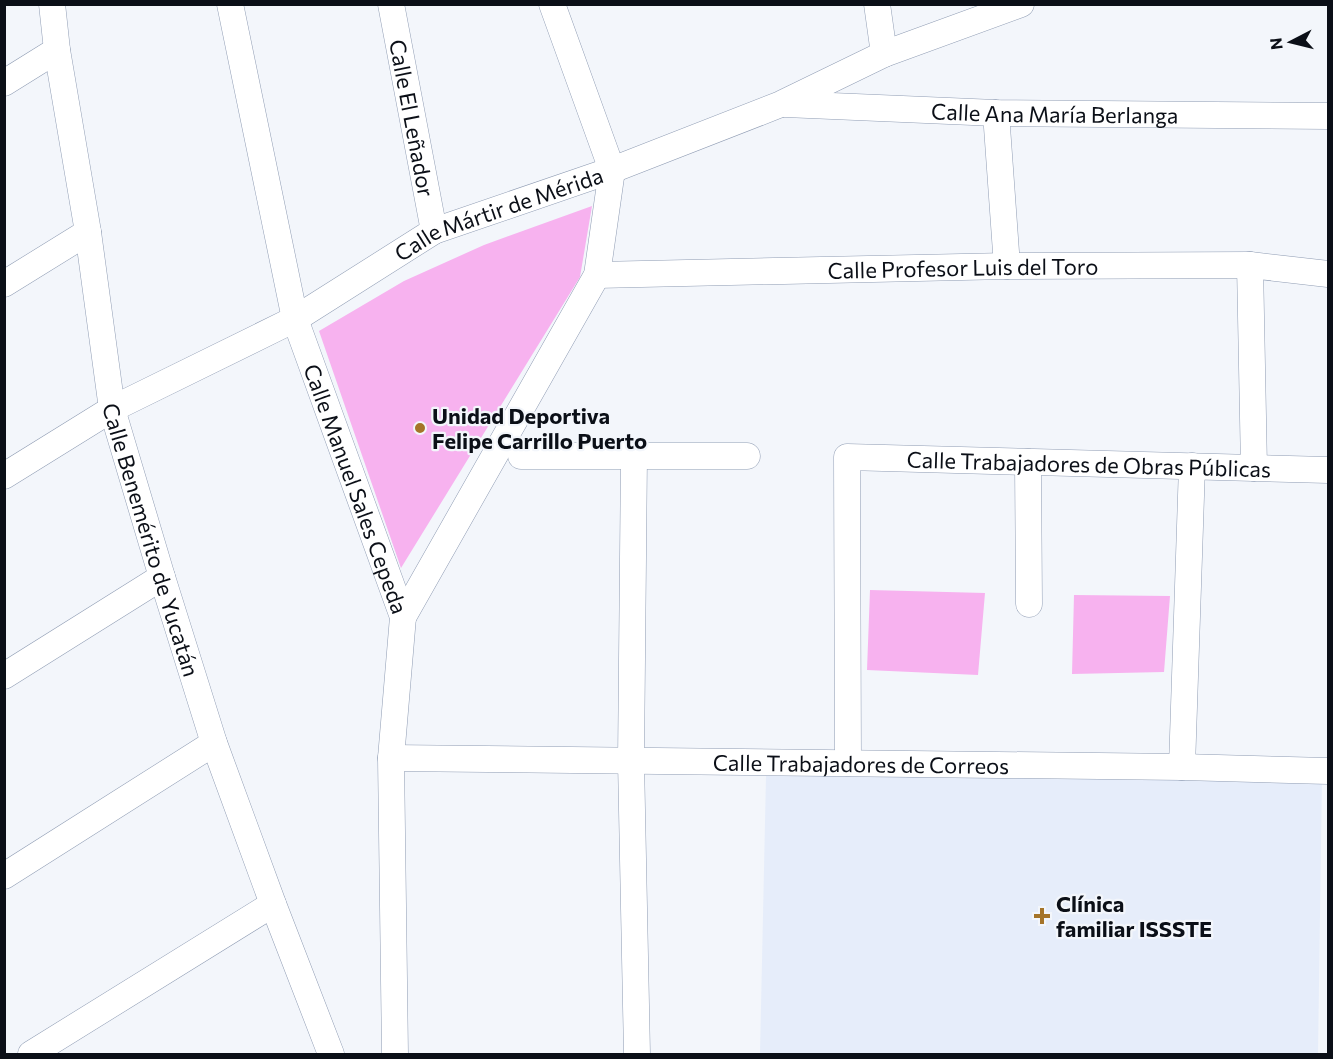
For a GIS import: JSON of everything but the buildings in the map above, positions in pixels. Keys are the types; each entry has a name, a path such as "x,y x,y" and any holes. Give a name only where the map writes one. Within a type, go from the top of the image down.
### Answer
{"street":[{"name":"Calle Manuel Sales Cepeda","path":"230,4 295,319 403,617 391,758 395,1054"},
{"name":"Calle El Leñador","path":"391,4 434,231"},
{"path":"403,617 597,275 612,170 552,4"},
{"path":"877,4 884,54"},
{"name":"Calle Mártir de Mérida","path":"4,476 112,409 295,319 434,231 612,170 782,104 884,54 1021,4"},
{"name":"Calle Benemérito de Yucatán","path":"52,5 57,50 88,232 112,409 214,743 331,1054"},
{"path":"4,83 57,50"},
{"name":"Calle Ana María Berlanga","path":"782,104 996,113 1329,116"},
{"path":"996,113 1007,266"},
{"path":"4,284 88,232"},
{"name":"Calle Profesor Luis del Toro","path":"597,275 1007,266 1250,266 1329,274"},
{"path":"1250,266 1254,468"},
{"path":"521,456 747,456"},
{"path":"634,456 631,761 637,1054"},
{"name":"Calle Trabajadores de Obras Públicas","path":"848,764 847,457 1329,470"},
{"path":"1028,462 1029,604"},
{"path":"1182,767 1192,466"},
{"path":"4,676 162,578"},
{"path":"4,876 214,743"},
{"name":"Calle Trabajadores de Correos","path":"391,758 1182,767 1329,771"},
{"path":"32,1054 273,904"}],"shaded area":[{"name":"Unidad Deportiva Felipe Carrillo Puerto","path":"592,206 580,277 401,568 319,331 404,281 484,245"},
{"path":"870,590 985,593 978,675 867,670"},
{"path":"1074,595 1170,596 1164,672 1072,674"},
{"name":"Clínica familiar ISSSTE","path":"766,776 1322,777 1318,1054 760,1054"}],"place":[{"name":"Unidad Deportiva Felipe Carrillo Puerto","path":"420,428"},
{"name":"Clínica familiar ISSSTE","path":"1042,916"}]}
